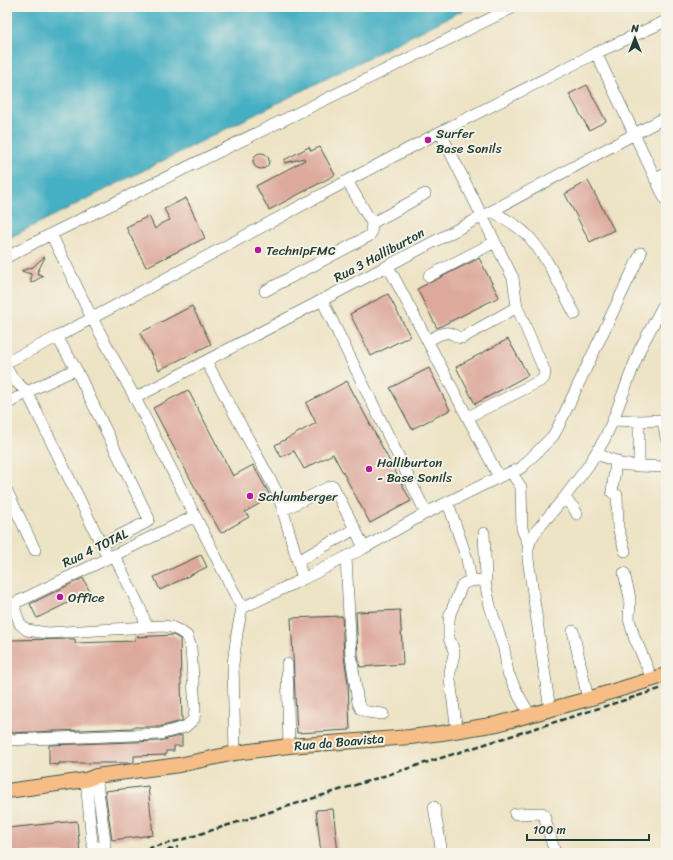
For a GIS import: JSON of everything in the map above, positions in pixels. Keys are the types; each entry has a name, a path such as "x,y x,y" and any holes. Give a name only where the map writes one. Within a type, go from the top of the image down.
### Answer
{"main road":[{"name":"Rua da Boavista","path":"7,790 179,765 236,753 289,746 410,737 457,731 497,724 550,710 666,675"}],"street":[{"path":"7,257 50,234 514,7"},
{"path":"7,362 57,337 440,132 596,53 666,21"},
{"path":"596,53 666,201"},
{"name":"Rua 3 Halliburton","path":"135,398 482,217 666,117"},
{"path":"440,132 513,278 517,307 545,372 544,378 540,381 468,417"},
{"path":"655,179 666,174"},
{"path":"264,291 369,236 371,233 372,223 347,181"},
{"path":"372,223 425,194"},
{"path":"492,211 513,223 538,248 575,314"},
{"path":"50,234 242,608 237,633 234,664 236,753"},
{"path":"429,276 495,242"},
{"path":"242,608 364,548 426,513 522,467 553,436 641,253"},
{"path":"388,266 499,477"},
{"path":"322,300 426,513"},
{"path":"550,710 528,560 529,545 536,530 564,498 588,466 604,440 640,349 666,301"},
{"path":"428,341 445,332 449,332 459,338 462,338 517,307"},
{"path":"57,337 76,369 149,519 147,522 102,544"},
{"path":"206,361 278,494 303,579"},
{"path":"7,369 13,379 27,392 102,544 111,556 140,608 148,627"},
{"path":"7,404 27,392 76,369"},
{"path":"613,420 664,420 666,438"},
{"path":"639,421 639,466"},
{"path":"596,454 616,461 618,464 666,467"},
{"path":"616,461 612,492 617,495 618,528 625,551"},
{"path":"511,472 521,487 522,529 529,545"},
{"path":"283,510 333,486 364,548"},
{"path":"7,491 35,550"},
{"path":"564,498 574,508 577,514"},
{"path":"448,503 467,559 471,581"},
{"name":"Rua 4 TOTAL","path":"10,605 195,516"},
{"path":"298,561 355,529"},
{"path":"484,534 485,582 490,606 505,654 508,673 530,715"},
{"path":"346,557 350,656 358,703 361,709 367,712 383,714"},
{"path":"624,573 630,598 629,619 635,640 652,679"},
{"path":"457,731 450,680 454,651 449,638 450,614 463,583 481,580 485,582"},
{"path":"7,740 160,734 185,728 194,719 195,709 191,648 187,636 180,631 163,626 48,633 27,630 20,624 10,605"},
{"path":"573,631 588,699"},
{"path":"287,664 289,746"},
{"path":"91,778 105,841 105,846 99,847 94,846 92,843 91,778"},
{"path":"434,806 442,853"},
{"path":"515,814 542,813 544,815 554,853"}],"water":[{"path":"7,7 469,7 7,239"}],"building":[{"path":"587,85 606,121 589,130 569,94"},
{"path":"309,147 311,151 320,147 335,175 269,210 256,186 305,160 304,158 285,163 284,160"},
{"path":"258,153 264,153 269,158 267,167 264,169 258,169 253,164 253,158"},
{"path":"588,181 614,230 590,242 565,194"},
{"path":"186,198 205,238 146,267 126,227 149,216 155,229 162,223 170,220 164,209"},
{"path":"44,257 37,273 43,276 31,283 31,274 21,271 33,267"},
{"path":"479,258 499,297 437,328 417,289"},
{"path":"388,294 410,336 371,356 350,314"},
{"path":"192,306 211,344 159,370 140,333"},
{"path":"508,339 528,375 475,404 456,367"},
{"path":"429,368 450,410 412,429 390,388"},
{"path":"347,381 411,501 370,523 333,454 304,469 294,451 281,457 275,445 316,423 306,403"},
{"path":"188,390 233,476 253,465 271,497 245,512 249,517 221,533 153,408"},
{"path":"201,555 207,567 160,590 154,577"},
{"name":"Office","path":"83,578 90,592 37,618 30,604"},
{"path":"400,610 403,664 360,667 356,612"},
{"path":"342,616 344,656 348,683 350,730 297,733 291,618"},
{"path":"173,635 180,639 182,721 159,727 7,733 7,640 75,639 75,643 135,641 135,637"},
{"path":"182,735 182,746 174,746 174,751 166,751 166,755 134,756 134,762 132,763 49,764 49,745 160,741"},
{"path":"148,786 153,835 112,840 105,791"},
{"path":"333,809 338,853 321,853 316,810"},
{"path":"77,821 80,853 7,853 7,828"}],"railway":[{"path":"130,853 181,840 666,687"},
{"path":"159,853 178,847"}],"place":[{"name":"Surfer Base Sonils","path":"428,140"},
{"name":"TechnipFMC","path":"258,250"},
{"name":"Halliburton - Base Sonils","path":"369,469"},
{"name":"Schlumberger","path":"250,496"},
{"name":"Office","path":"60,597"}]}
